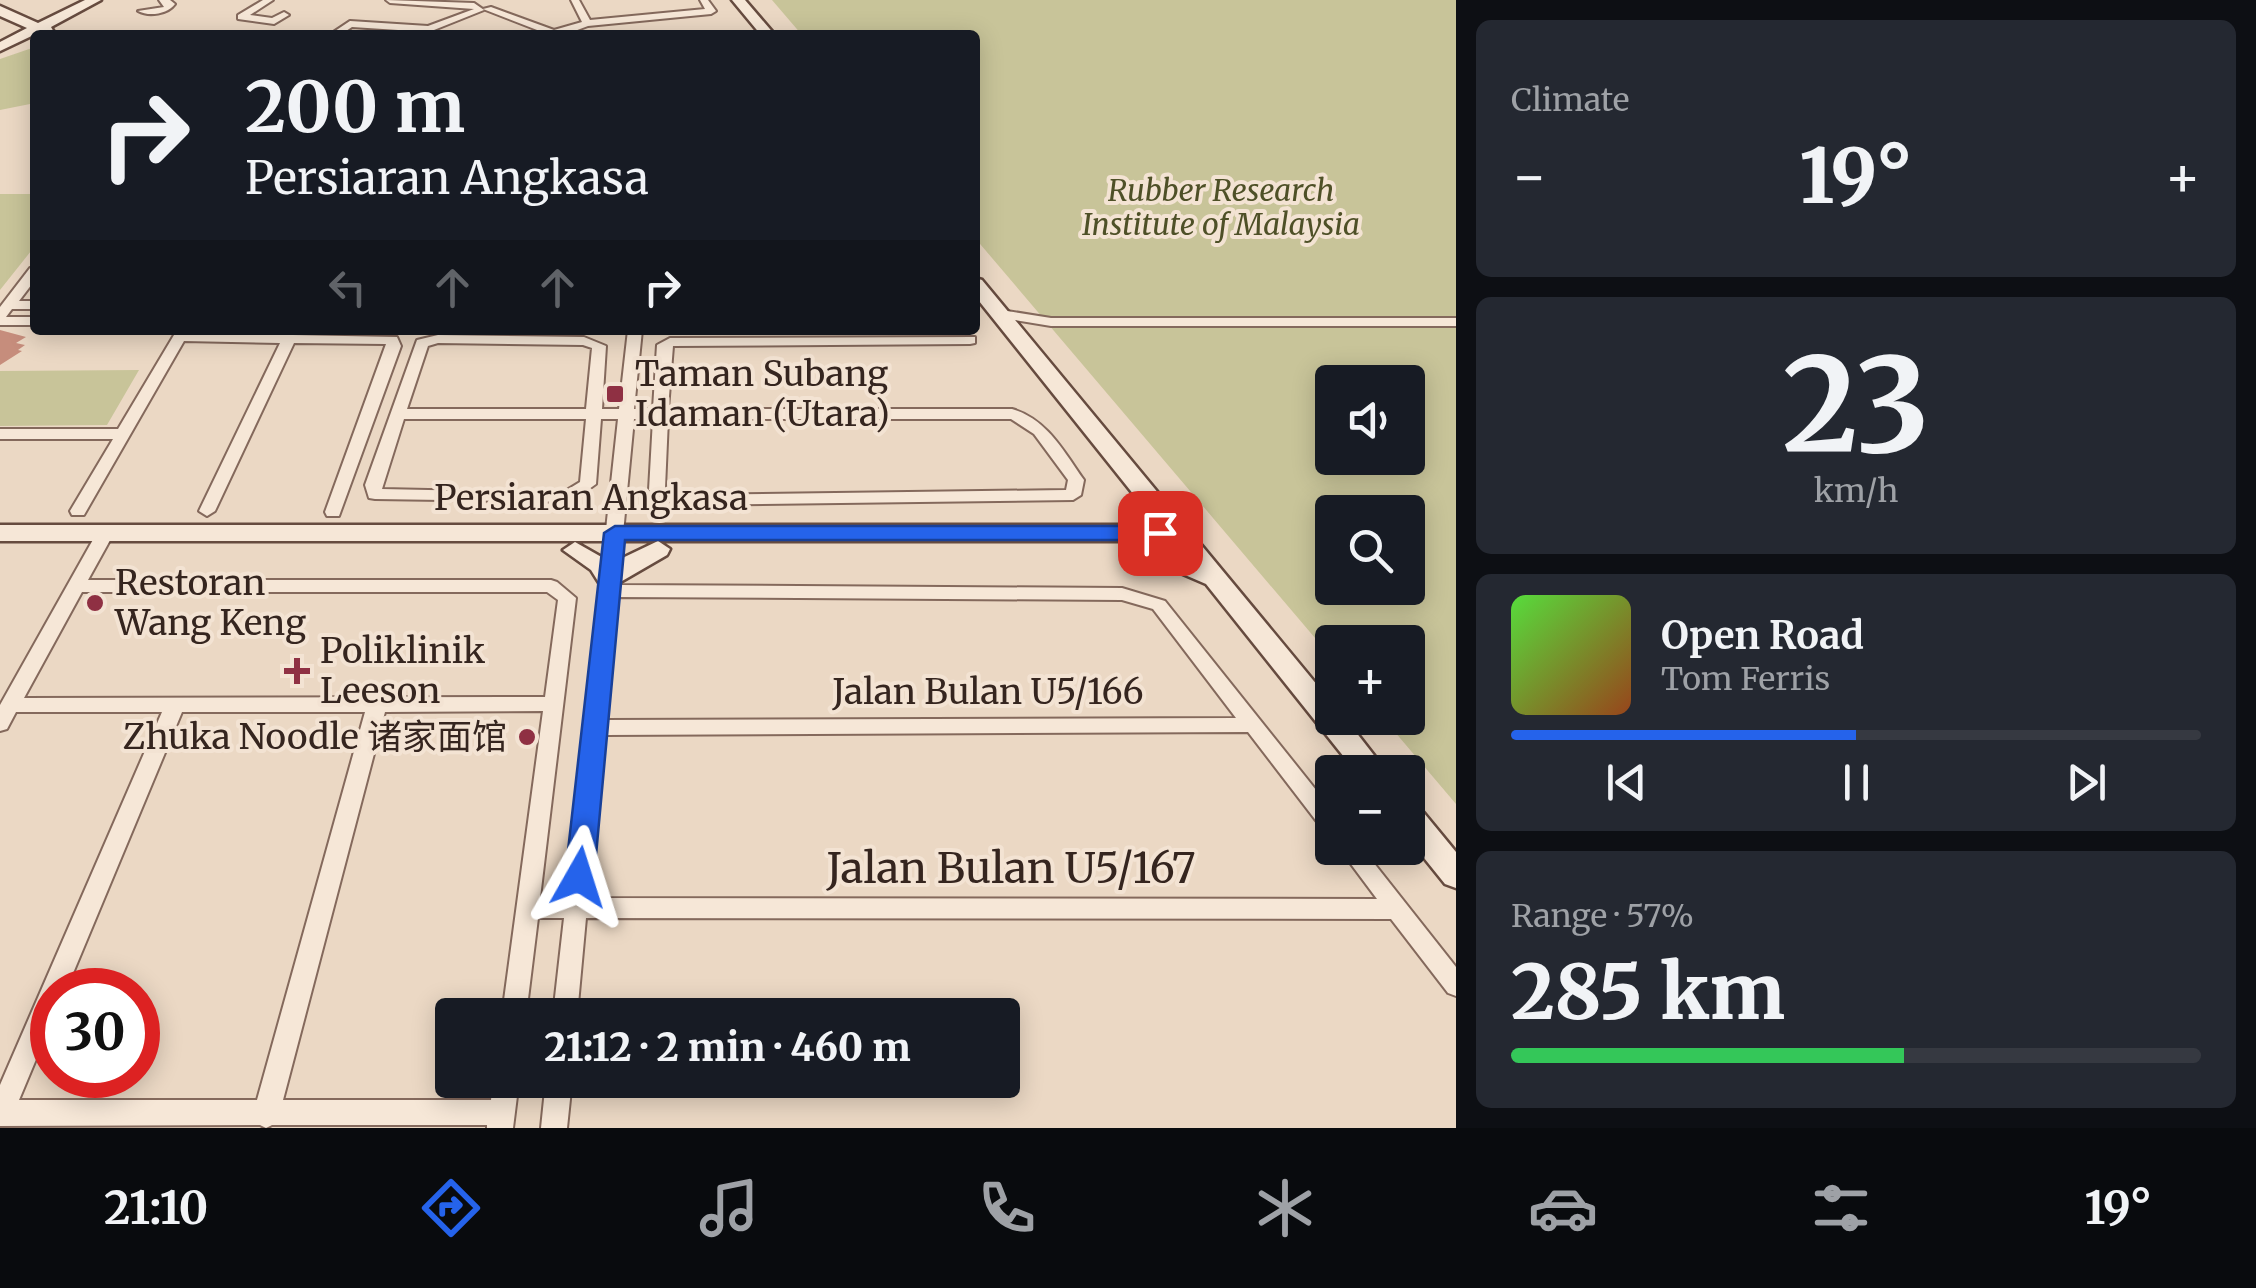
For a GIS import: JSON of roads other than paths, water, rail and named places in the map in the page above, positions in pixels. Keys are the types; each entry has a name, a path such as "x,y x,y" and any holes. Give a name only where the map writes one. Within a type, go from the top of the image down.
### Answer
{"street":[{"path":"42,30 108,0"},
{"path":"249,12 269,0"},
{"path":"390,0 485,6 546,30"},
{"path":"586,0 575,0 587,23"},
{"path":"567,30 587,23 710,10 704,0"},
{"path":"738,0 764,30"},
{"path":"41,30 89,2"},
{"path":"341,30 350,24 429,29 485,6"},
{"path":"0,10 35,30"},
{"path":"0,50 30,36"},
{"path":"3,314 30,278"},
{"path":"980,290 1188,540 1359,755"},
{"path":"3,314 30,307"},
{"path":"3,314 30,320"},
{"path":"1008,323 1051,322"},
{"path":"1008,323 1456,322"},
{"path":"78,511 181,335"},
{"path":"236,335 382,337 394,343 333,512"},
{"path":"567,998 635,335"},
{"path":"207,512 290,337"},
{"path":"397,414 662,414 907,414 1022,415 1078,486 1074,495 669,499 657,490 662,414 664,345 680,340 970,340"},
{"path":"426,341 596,343 597,414 588,484 565,498 375,494 373,485 397,414 426,341"},
{"path":"0,434 123,434"},
{"path":"1158,504 1140,540 1222,583"},
{"path":"577,541 633,530 657,542 625,565 609,586"},
{"name":"Persiaran Angkasa","path":"0,533 101,541 577,541 615,532 657,542 1188,540"},
{"path":"5,714 101,541"},
{"path":"577,541 600,564 609,586"},
{"path":"76,586 551,586 567,598 516,998"},
{"path":"609,586 1122,594 1140,598 1159,605 1315,803"},
{"path":"5,714 175,704 554,704"},
{"path":"63,968 175,704"},
{"path":"266,1115 377,704"},
{"name":"Jalan Bulan U5/166","path":"595,728 1256,725"},
{"path":"1425,837 1456,875"},
{"path":"1363,865 1456,985"},
{"name":"Jalan Bulan U5/167","path":"528,908 1397,909"},
{"path":"30,1046 1,1114 501,1120"},
{"path":"554,1128 556,1098"}],"place":[{"name":"Taman Subang Idaman (Utara)","path":"615,394"},
{"name":"Restoran Wang Keng","path":"95,603"},
{"name":"Poliklinik Leeson","path":"297,671"},
{"name":"Zhuka Noodle 诸家面馆","path":"527,737"}],"park label":[{"name":"Rubber Research Institute of Malaysia","path":"1221,207"}]}
